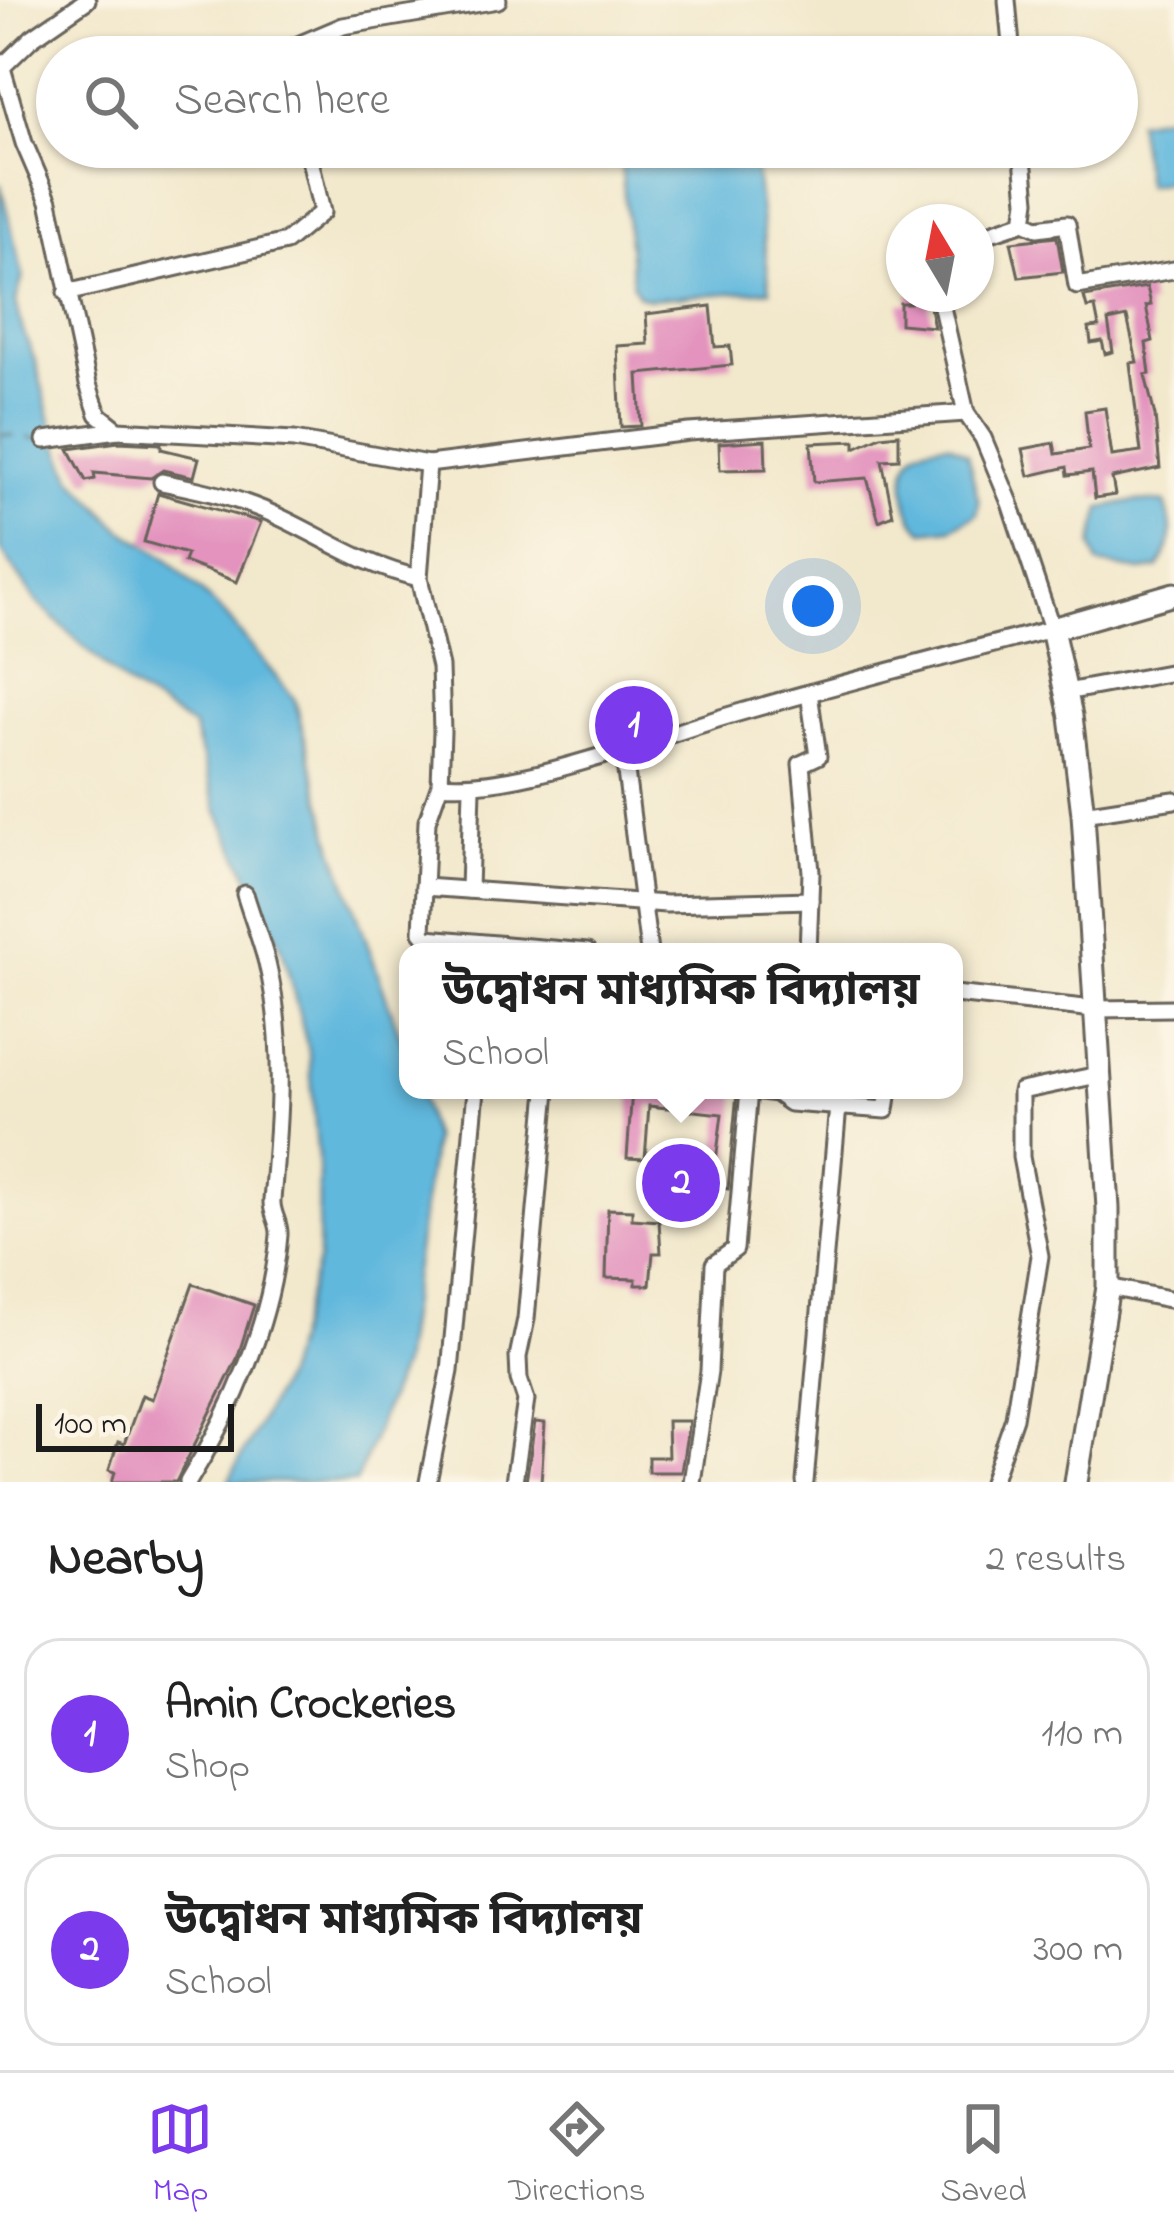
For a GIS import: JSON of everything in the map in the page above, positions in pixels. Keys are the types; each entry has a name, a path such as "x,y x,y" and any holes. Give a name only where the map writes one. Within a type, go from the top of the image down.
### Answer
{"main road":[{"path":"1076,1482 1108,1288 1105,1146 1083,814 1052,629 1174,594"}],"street":[{"path":"87,0 1,64 23,143 49,201 66,273 66,293 98,414 118,430"},
{"path":"319,36 343,26 498,0"},
{"path":"1007,0 1010,36"},
{"path":"66,293 286,242 322,212 312,168"},
{"path":"1024,168 1028,201 1024,222"},
{"path":"994,232 1024,222 1037,228 1067,224 1077,286 1174,270"},
{"path":"440,784 472,788 1052,629 1010,503 966,413 943,312"},
{"path":"45,440 118,430 294,440 428,464 689,432 966,413"},
{"path":"428,464 419,578 440,667 440,784 427,821 423,936 455,943"},
{"path":"162,482 248,503 368,564 419,578"},
{"path":"1066,692 1174,672"},
{"path":"808,943 810,854 801,764 818,756 809,692"},
{"path":"623,748 648,943"},
{"path":"469,890 472,788"},
{"path":"1083,814 1174,800"},
{"path":"424,887 645,902 809,900"},
{"path":"188,1482 235,1396 264,1311 280,1229 272,1212 280,1114 277,1041 268,966 244,894"},
{"path":"963,995 1094,1009 1174,1009"},
{"path":"992,1482 1013,1418 1040,1256 1021,1157 1021,1091 1098,1075"},
{"path":"428,1482 450,1371 475,1099"},
{"path":"514,1482 526,1400 518,1357 526,1319 547,1099"},
{"path":"692,1482 709,1371 714,1264 735,1250 751,1099"},
{"path":"784,1099 886,1110 888,1099"},
{"path":"805,1482 838,1106"},
{"path":"1108,1288 1174,1300"}],"water":[{"path":"1174,114 1174,181 1146,185 1138,121"},
{"path":"622,168 755,168 770,290 649,299 639,296 633,286"},
{"path":"0,183 23,276 16,301 23,331 56,440 73,479 121,529 165,557 226,616 295,700 334,849 399,1033 399,1099 421,1099 433,1139 401,1365 356,1482 228,1482 285,1374 318,1259 319,1171 309,1052 282,948 218,812 193,727 126,685 79,642 37,602 0,549"},
{"path":"949,443 967,453 979,502 977,514 951,528 924,531 908,503 907,466 919,449"},
{"path":"1135,501 1165,503 1171,537 1158,568 1141,571 1098,564 1092,546 1101,508"}],"building":[{"path":"1057,237 1063,272 1019,277 1011,242"},
{"path":"1147,287 1153,341 1146,343 1150,374 1145,375 1160,468 1112,478 1115,495 1095,498 1092,472 1068,475 1067,467 1029,476 1023,449 1054,443 1056,454 1089,449 1085,411 1105,408 1112,456 1141,452 1130,363 1137,362 1127,317 1108,321 1113,352 1105,354 1102,341 1091,343 1089,328 1099,327 1095,307 1087,308 1084,297"},
{"path":"711,306 715,347 730,346 732,365 638,374 641,426 621,427 617,346 648,344 646,314"},
{"path":"900,312 931,312 934,327 900,324"},
{"path":"899,434 899,459 882,460 893,515 879,521 867,478 814,482 811,443 855,441 855,448"},
{"path":"765,440 766,469 720,470 719,443"},
{"path":"118,442 161,444 161,449 199,458 194,477 163,470 151,478 94,473 95,479 86,481 69,449"},
{"path":"158,493 261,522 237,582 184,562 187,554 144,542"},
{"path":"631,1099 736,1099 728,1189 665,1178 668,1155 716,1161 722,1114 649,1106 645,1159 627,1158"},
{"path":"608,1209 632,1210 632,1219 659,1221 661,1253 653,1253 650,1285 636,1285 636,1279 606,1278"},
{"path":"193,1284 254,1305 237,1359 176,1482 112,1482 115,1472 109,1470 118,1442 124,1444 142,1395 152,1399"},
{"path":"667,1421 689,1421 681,1472 648,1472 648,1457 668,1457"},
{"path":"535,1422 545,1423 541,1482 526,1482"}],"ferry route":[{"path":"0,434 40,439"}],"place":[{"name":"Amin Crockeries","path":"634,725"},
{"name":"উদ্বোধন মাধ্যমিক বিদ্যালয়","path":"681,1183"}]}
